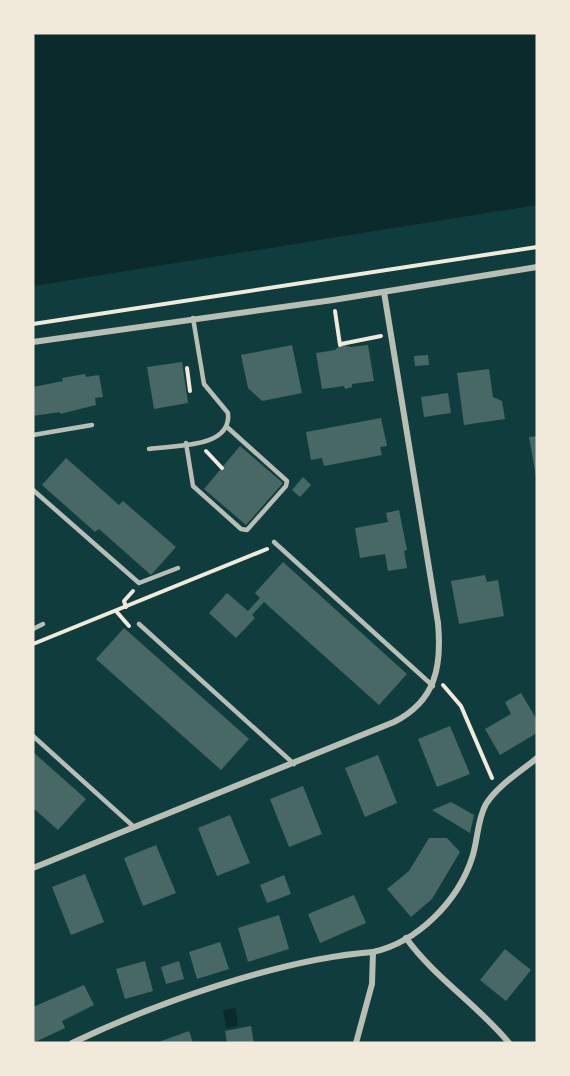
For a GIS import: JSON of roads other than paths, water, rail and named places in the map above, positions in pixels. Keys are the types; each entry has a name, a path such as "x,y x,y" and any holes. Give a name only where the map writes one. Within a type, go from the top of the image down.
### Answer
{"street":[{"path":"33,342 333,300 537,267"},
{"path":"33,867 294,764 404,717 423,700 435,682 440,658 438,623 384,292"},
{"path":"72,1043 196,994 260,974 342,954 373,952 406,938 441,911 456,890 472,857 482,812 498,791 537,758"},
{"path":"406,938 424,961 477,1008 509,1043"},
{"path":"356,1043 372,984 373,952"}],"lane":[{"path":"149,448 216,439 227,427 228,413 204,384 193,318"},
{"path":"33,435 92,425"},
{"path":"186,443 194,486 240,529 247,530 286,486 287,481 227,427"},
{"path":"33,490 139,583 178,568"},
{"path":"274,542 435,682"},
{"path":"33,628 43,624"},
{"path":"139,624 294,764"},
{"path":"33,736 134,827"}],"water":[{"path":"33,33 537,33 537,205 33,286"},
{"path":"236,1008 238,1026 226,1028 223,1010"}]}
